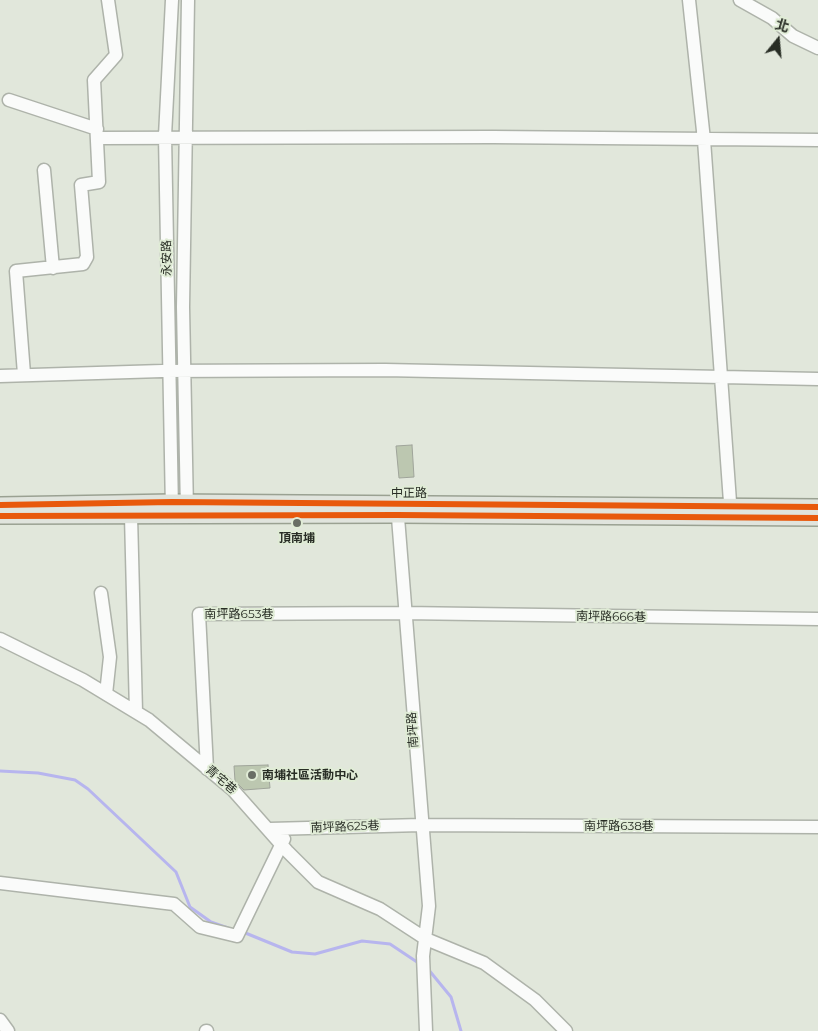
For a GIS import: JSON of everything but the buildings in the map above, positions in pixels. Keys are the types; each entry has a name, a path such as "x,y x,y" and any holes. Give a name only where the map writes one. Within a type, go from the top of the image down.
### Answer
{"main road":[{"name":"中正路","path":"0,505 179,510 731,512 818,518"},
{"name":"中正路","path":"731,512 818,507"},
{"name":"中正路","path":"0,516 131,516 179,510"}],"street":[{"path":"24,374 16,271 83,264 87,257 81,185 99,182 94,80 116,55 108,0"},
{"name":"永安路","path":"172,0 165,136 169,371 179,510"},
{"name":"永安路","path":"179,510 184,371 185,137 188,0"},
{"path":"689,0 704,140 731,512"},
{"path":"740,0 772,18 793,36 818,48"},
{"path":"9,100 97,133 185,137 818,140"},
{"path":"44,170 53,268"},
{"path":"0,376 169,371 385,370 818,379"},
{"name":"南坪路","path":"397,510 429,906 423,956 426,1031"},
{"path":"131,516 136,712"},
{"path":"101,593 110,657 106,694"},
{"name":"南坪路666巷","path":"404,613 818,619"},
{"name":"南坪路653巷","path":"207,769 199,614 404,613"},
{"name":"青宅巷","path":"0,639 13,643 106,694 136,712 181,745 233,790 318,882 380,909 426,939 484,963 535,1000 566,1031"},
{"name":"南坪路638巷","path":"421,825 818,827"},
{"name":"南坪路625巷","path":"270,830 421,825"},
{"path":"0,883 174,904 200,927 237,936 282,844 286,829"},
{"path":"0,1020 8,1031"}],"waterway":[{"path":"0,771 38,773 75,780 88,789 176,872 190,907 211,922 228,928"},
{"path":"243,932 292,952 315,954 362,941 390,944 420,964"},
{"path":"428,969 451,997 461,1031"}],"cycle path":[{"path":"0,505 172,502 818,507"},
{"path":"0,516 397,515 818,518"}],"place":[{"name":"頂南埔","path":"297,523"},
{"name":"南埔社區活動中心","path":"252,775"}]}
